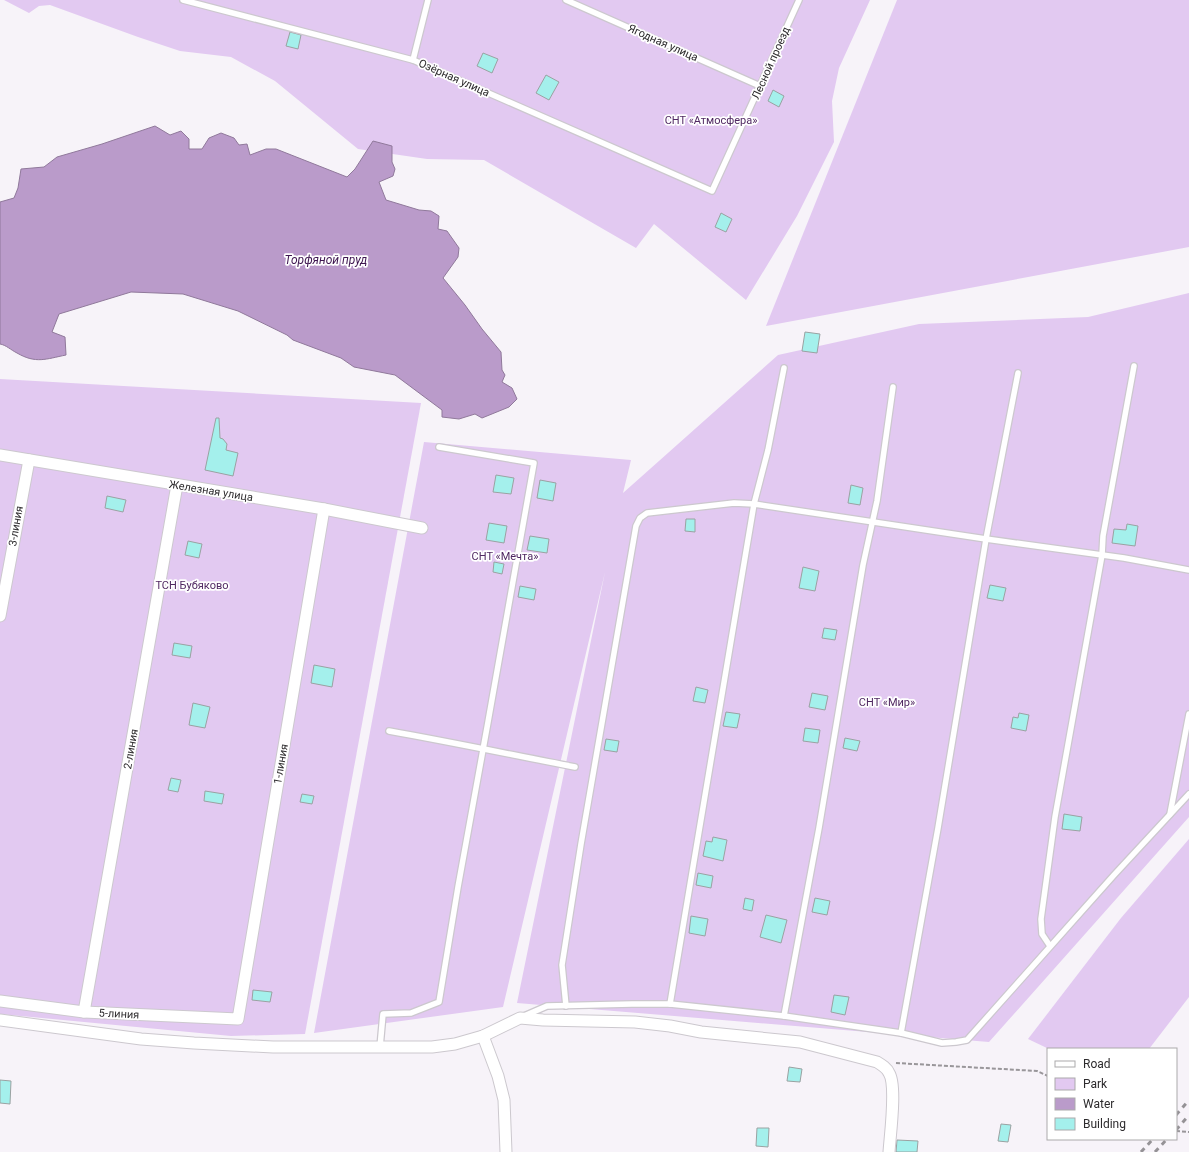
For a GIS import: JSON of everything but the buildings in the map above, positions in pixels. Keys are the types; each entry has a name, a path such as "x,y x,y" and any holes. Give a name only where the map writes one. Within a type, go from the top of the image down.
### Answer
{"street":[{"name":"Железная улица","path":"0,455 324,509 422,528"},
{"name":"3-линия","path":"0,616 29,460"},
{"name":"2-линия","path":"84,1012 177,485"},
{"name":"1-линия","path":"238,1019 324,509"},
{"name":"5-линия","path":"0,1001 84,1012 238,1019"},
{"path":"0,1020 141,1039 194,1044 273,1047 432,1047 455,1044 483,1036 520,1018 635,1022 670,1026 701,1032 800,1042 877,1062 886,1068 890,1073 892,1080 893,1097 890,1152"},
{"path":"483,1036 498,1076 504,1100 506,1152"}],"lane":[{"name":"Озёрная улица","path":"183,0 413,60 712,191"},
{"path":"413,60 428,0"},
{"name":"Ягодная улица","path":"566,0 760,86"},
{"name":"Лесной проезд","path":"712,191 799,0"},
{"path":"1050,946 1042,934 1041,919 1055,817 1102,555 1103,536 1134,366"},
{"path":"670,1004 754,504 768,450 784,368"},
{"path":"901,1033 938,828 986,539 1018,373"},
{"path":"784,1016 819,828 863,565 877,501 893,387"},
{"path":"380,1048 383,1014 411,1013 439,1002 458,887 534,463 439,447"},
{"path":"566,1006 562,964 636,526 640,518 647,514 734,503 754,504 1102,555 1189,570"},
{"path":"1170,815 1189,714"},
{"path":"389,731 460,743 575,767"},
{"path":"520,1018 547,1006 670,1004 784,1016 901,1033 942,1043 967,1040 1114,875 1189,794"}],"path":[{"path":"877,1062 1037,1071 1047,1076"},
{"path":"1177,1131 1189,1132"}],"green space":[{"name":"СНТ «Атмосфера»","path":"4,0 870,0 839,68 832,101 834,142 797,216 746,300 654,224 636,248 484,160 427,159 358,149 275,81 231,57 180,51 50,5 39,6 29,13"},
{"path":"897,0 1189,0 1189,247 766,326"},
{"name":"СНТ «Мир»","path":"1189,293 1189,817 989,1042 517,1003 605,572 503,1007 314,1033 424,442 631,460 623,493 778,355 919,324 1088,317"},
{"name":"ТСН Бубяково","path":"0,379 421,403 305,1034 231,1036 0,1014"},
{"path":"1189,839 1189,997 1150,1048 1047,1048 1028,1039 1121,918"}],"water":[{"name":"Торфяной пруд","path":"155,126 170,135 181,131 189,139 189,149 202,149 209,138 221,133 234,138 239,145 247,144 250,155 266,149 276,149 347,177 355,169 373,141 392,146 392,162 395,169 393,176 379,182 386,200 419,210 431,211 439,216 438,229 447,231 459,248 458,257 443,278 501,352 502,370 505,375 502,382 512,388 517,399 509,407 482,418 475,414 459,419 442,417 442,410 395,375 354,367 341,358 293,340 287,335 238,311 183,294 131,292 59,314 52,332 65,337 66,355 41,360 30,359 0,344 0,202 14,198 18,188 21,169 44,167 57,157"}],"railway":[{"path":"1177,1114 1189,1100"},
{"path":"1177,1129 1189,1115"},
{"path":"1141,1152 1152,1140"},
{"path":"1155,1152 1166,1140"}],"park label":[{"name":"СНТ «Мечта»","path":"505,556"}]}
